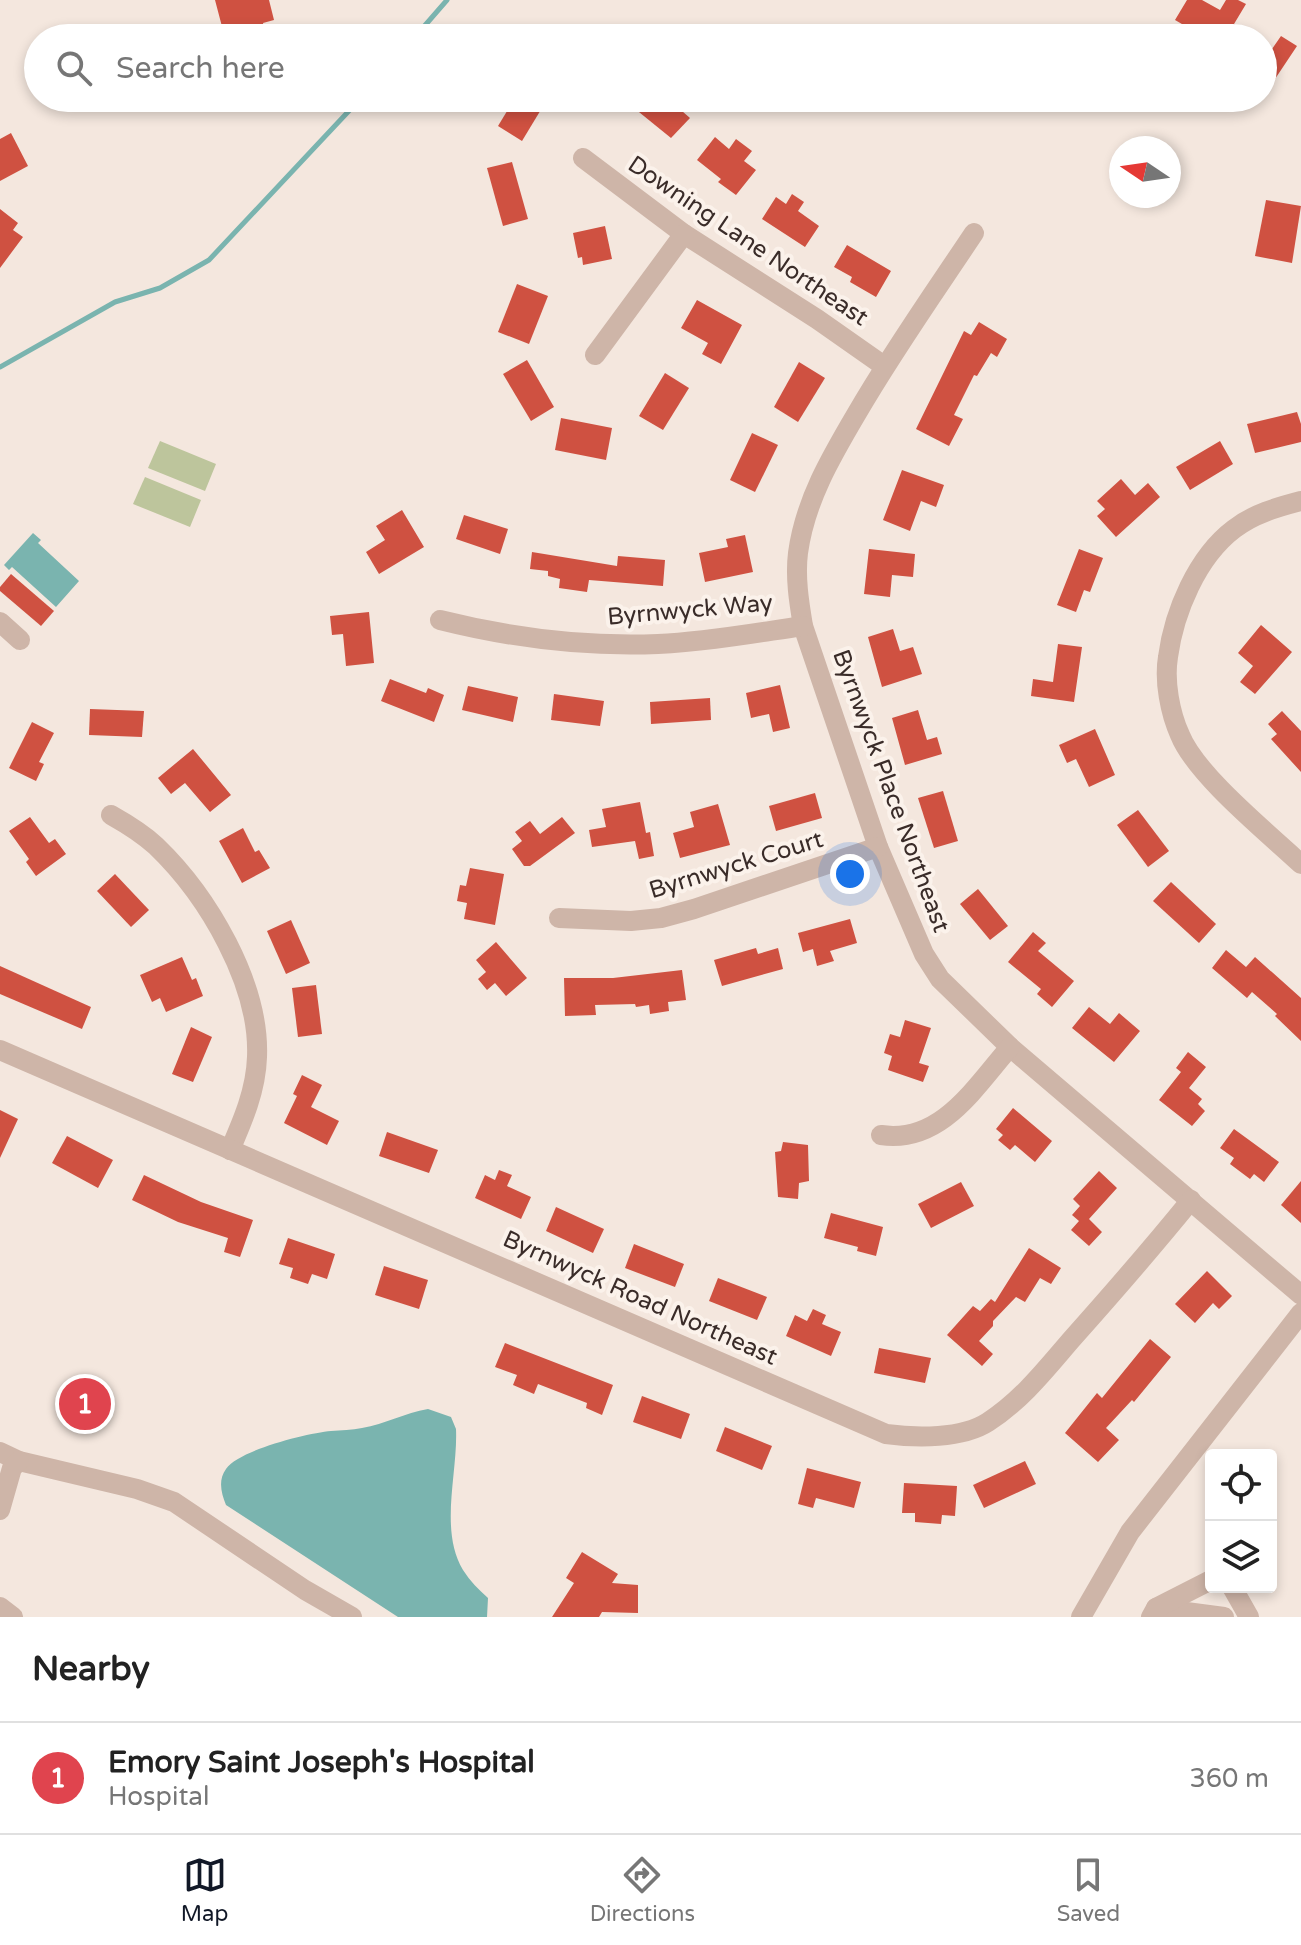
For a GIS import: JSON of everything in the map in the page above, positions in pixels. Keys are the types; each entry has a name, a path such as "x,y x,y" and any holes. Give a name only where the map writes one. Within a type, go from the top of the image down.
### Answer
{"street":[{"name":"Downing Lane Northeast","path":"583,158 684,234 884,366"},
{"name":"Byrnwyck Place Northeast","path":"974,233 884,366 815,491 804,523 798,566 803,626 878,847 924,954 940,979 1010,1047 1301,1295"},
{"path":"595,355 684,234"},
{"path":"1301,501 1270,509 1234,529 1206,557 1177,620 1167,659 1170,704 1180,737 1205,771 1301,864"},
{"name":"Byrnwyck Way","path":"440,620 488,632 592,644 709,640 803,626"},
{"path":"0,622 20,640"},
{"path":"111,815 156,846 183,877 216,924 239,969 251,1002 257,1057 253,1088 230,1150"},
{"name":"Byrnwyck Court","path":"559,918 631,921 661,918 878,847"},
{"path":"881,1135 912,1135 941,1122 1010,1047"},
{"name":"Byrnwyck Road Northeast","path":"0,1050 886,1434 914,1438 953,1434 986,1424 1025,1392 1191,1200"},
{"path":"1081,1617 1130,1532 1301,1313"},
{"path":"0,1452 19,1461 137,1489 174,1502 305,1590 352,1617"},
{"path":"0,1510 12,1468 19,1461"},
{"path":"1154,1612 1205,1583"},
{"path":"1235,1593 1249,1617"},
{"path":"0,1607 13,1617"},
{"path":"1154,1612 1224,1617"}],"green space":[{"path":"160,441 216,464 205,491 148,468"},
{"path":"145,477 201,500 190,527 133,504"}],"water":[{"path":"33,533 41,540 38,543 79,581 56,607 12,567 9,570 4,565"},
{"path":"428,1409 451,1417 456,1429 452,1537 463,1570 488,1598 487,1617 398,1617 226,1505 221,1487 223,1473 245,1455 291,1439 370,1426"}],"building":[{"path":"215,0 269,0 274,20 263,24 221,24"},
{"path":"1187,0 1202,0 1220,10 1226,0 1246,4 1234,24 1182,24 1175,20"},
{"path":"1281,36 1297,46 1277,76 1277,42"},
{"path":"506,112 540,112 522,141 498,126"},
{"path":"639,112 683,112 690,118 671,138"},
{"path":"11,133 28,166 0,181 0,139"},
{"path":"715,137 729,149 736,139 752,151 744,161 756,170 736,195 697,160"},
{"path":"512,162 528,219 503,226 487,168"},
{"path":"792,194 804,202 798,211 819,226 805,247 762,219 776,197 786,204"},
{"path":"1266,200 1301,206 1292,263 1255,256"},
{"path":"0,209 18,223 13,230 23,237 0,268"},
{"path":"605,226 612,259 583,265 582,257 578,258 573,233"},
{"path":"847,245 891,271 876,297 850,282 852,277 834,267"},
{"path":"517,284 548,296 529,344 498,332"},
{"path":"697,300 742,325 721,364 702,354 708,343 681,328"},
{"path":"979,322 1007,339 997,357 991,353 977,376 974,375 954,415 963,419 949,446 916,429 964,331 971,335"},
{"path":"527,360 554,407 531,421 503,374"},
{"path":"799,362 825,378 798,422 774,407"},
{"path":"665,373 689,388 663,430 639,416"},
{"path":"1297,412 1301,442 1255,453 1247,424"},
{"path":"561,418 612,428 606,460 555,450"},
{"path":"752,433 778,445 755,492 730,480"},
{"path":"1220,441 1233,464 1190,490 1176,467"},
{"path":"902,470 944,485 936,507 921,501 910,531 883,520"},
{"path":"1121,479 1135,495 1148,483 1160,497 1116,537 1097,516 1105,509 1097,501"},
{"path":"402,510 424,547 379,574 366,552 385,540 376,526"},
{"path":"464,515 508,529 500,554 456,539"},
{"path":"745,535 753,572 705,582 699,553 728,547 726,539"},
{"path":"869,549 915,554 913,577 892,575 890,597 864,594"},
{"path":"1079,549 1103,558 1090,592 1084,590 1076,612 1057,605"},
{"path":"532,552 617,566 618,556 665,560 663,586 589,580 587,592 559,588 560,579 548,576 548,571 530,569"},
{"path":"11,574 54,611 41,626 0,591"},
{"path":"369,612 374,663 346,666 343,634 332,635 330,616"},
{"path":"1261,625 1292,652 1255,694 1240,682 1253,666 1238,653"},
{"path":"893,629 900,651 913,647 922,674 882,687 868,637"},
{"path":"1058,644 1082,647 1074,702 1031,696 1033,679 1053,682"},
{"path":"390,679 426,693 428,688 444,695 434,722 381,701"},
{"path":"780,685 790,728 773,732 769,714 751,718 746,693"},
{"path":"468,686 518,697 513,722 462,710"},
{"path":"554,694 604,701 600,726 551,720"},
{"path":"710,698 711,720 651,724 650,702"},
{"path":"90,709 144,711 142,737 89,735"},
{"path":"918,710 927,740 937,737 942,754 905,765 892,718"},
{"path":"1282,711 1301,731 1301,772 1271,739 1277,734 1268,724"},
{"path":"32,722 54,733 39,762 44,764 36,781 9,768"},
{"path":"1095,729 1115,775 1089,787 1076,759 1067,763 1059,745"},
{"path":"193,749 231,795 210,812 185,783 171,794 158,778"},
{"path":"943,791 958,841 934,848 918,798"},
{"path":"815,793 822,818 776,831 769,806"},
{"path":"640,802 654,856 639,859 635,841 592,847 589,830 606,827 602,809"},
{"path":"718,804 730,845 680,858 673,833 694,827 690,812"},
{"path":"1138,810 1169,851 1148,867 1117,825"},
{"path":"30,817 49,843 55,839 66,854 36,876 26,862 29,859 9,831"},
{"path":"562,817 575,833 530,866 524,866 512,849 522,841 515,832 530,821 540,834"},
{"path":"243,828 255,852 259,850 270,868 242,883 219,841"},
{"path":"470,868 504,874 495,925 464,919 467,903 457,901 460,885 466,886"},
{"path":"115,874 149,910 131,927 97,891"},
{"path":"1171,882 1216,924 1199,943 1153,901"},
{"path":"978,889 1008,926 990,940 960,904"},
{"path":"850,919 857,943 830,951 834,961 817,966 813,949 803,952 798,933"},
{"path":"291,920 310,963 286,974 267,931"},
{"path":"1033,932 1046,943 1038,951 1074,981 1052,1007 1037,994 1041,989 1008,962"},
{"path":"496,942 527,978 506,996 495,983 487,990 478,979 486,972 476,960"},
{"path":"756,948 758,954 778,948 783,969 722,986 714,960"},
{"path":"1226,950 1246,967 1255,957 1301,998 1301,1041 1252,992 1247,998 1212,968"},
{"path":"182,957 203,996 166,1012 160,998 152,1002 140,975"},
{"path":"0,966 91,1007 82,1029 0,994"},
{"path":"682,970 686,1000 668,1002 669,1011 650,1014 649,1005 595,1005 596,1015 565,1016 564,978 613,978"},
{"path":"316,985 322,1034 298,1037 292,988"},
{"path":"1089,1007 1110,1024 1119,1013 1140,1031 1114,1062 1072,1028"},
{"path":"905,1020 931,1028 919,1063 929,1066 923,1082 888,1070 892,1056 884,1053 890,1034 900,1037"},
{"path":"191,1027 212,1037 193,1082 172,1074"},
{"path":"1188,1052 1206,1067 1189,1088 1202,1099 1198,1104 1205,1111 1192,1126 1159,1100 1181,1072 1176,1068"},
{"path":"302,1075 322,1085 311,1107 339,1121 327,1145 284,1123 297,1096 293,1094"},
{"path":"1013,1108 1052,1141 1035,1162 1015,1145 1010,1150 998,1140 1003,1135 996,1129"},
{"path":"0,1110 18,1119 0,1158"},
{"path":"1234,1129 1279,1162 1264,1182 1254,1174 1250,1179 1230,1164 1234,1158 1220,1148"},
{"path":"387,1132 438,1150 429,1173 379,1156"},
{"path":"67,1136 113,1160 98,1188 52,1163"},
{"path":"783,1142 808,1145 809,1181 799,1183 798,1199 778,1197 775,1152 781,1151"},
{"path":"499,1170 512,1175 507,1186 531,1197 521,1219 475,1198 485,1175 495,1180"},
{"path":"1099,1171 1117,1188 1089,1219 1102,1232 1089,1246 1071,1230 1079,1221 1072,1215 1080,1206 1073,1199"},
{"path":"144,1175 201,1202 253,1220 240,1257 224,1252 228,1238 178,1222 132,1200"},
{"path":"1301,1181 1301,1223 1281,1205"},
{"path":"961,1182 974,1206 931,1228 918,1204"},
{"path":"556,1207 604,1229 593,1253 546,1231"},
{"path":"831,1213 883,1227 876,1256 857,1251 858,1247 824,1238"},
{"path":"288,1238 335,1254 327,1279 312,1274 308,1284 290,1278 293,1268 279,1264"},
{"path":"634,1244 684,1264 675,1287 625,1268"},
{"path":"1029,1248 1061,1268 1051,1284 1040,1278 1025,1302 1016,1297 993,1321 993,1326 979,1341 993,1354 982,1366 947,1335 973,1306 980,1311 991,1299 995,1302"},
{"path":"384,1266 428,1280 419,1309 375,1295"},
{"path":"1207,1271 1232,1296 1219,1309 1213,1303 1195,1323 1175,1304"},
{"path":"718,1278 767,1297 757,1320 709,1301"},
{"path":"813,1309 826,1315 822,1324 841,1332 831,1356 786,1336 795,1315 807,1321"},
{"path":"1150,1339 1171,1357 1134,1402 1132,1400 1106,1428 1119,1440 1098,1462 1065,1433 1097,1393 1102,1398"},
{"path":"505,1343 613,1385 602,1415 586,1408 587,1403 538,1384 534,1394 513,1385 517,1375 495,1367"},
{"path":"879,1348 931,1358 925,1383 874,1373"},
{"path":"642,1396 690,1414 681,1439 633,1422"},
{"path":"725,1427 772,1446 762,1470 716,1451"},
{"path":"1025,1461 1036,1484 984,1508 973,1485"},
{"path":"807,1468 861,1482 854,1508 816,1498 813,1508 798,1504"},
{"path":"904,1483 957,1486 955,1516 942,1515 941,1524 915,1522 915,1513 902,1513"},
{"path":"582,1552 618,1574 612,1583 638,1585 638,1613 602,1612 599,1617 552,1617 574,1583 566,1578"}],"waterway":[{"path":"426,24 447,0"},
{"path":"0,367 115,302 160,288 209,260 348,112"}],"place":[{"name":"Emory Saint Joseph's Hospital","path":"85,1404"}]}
